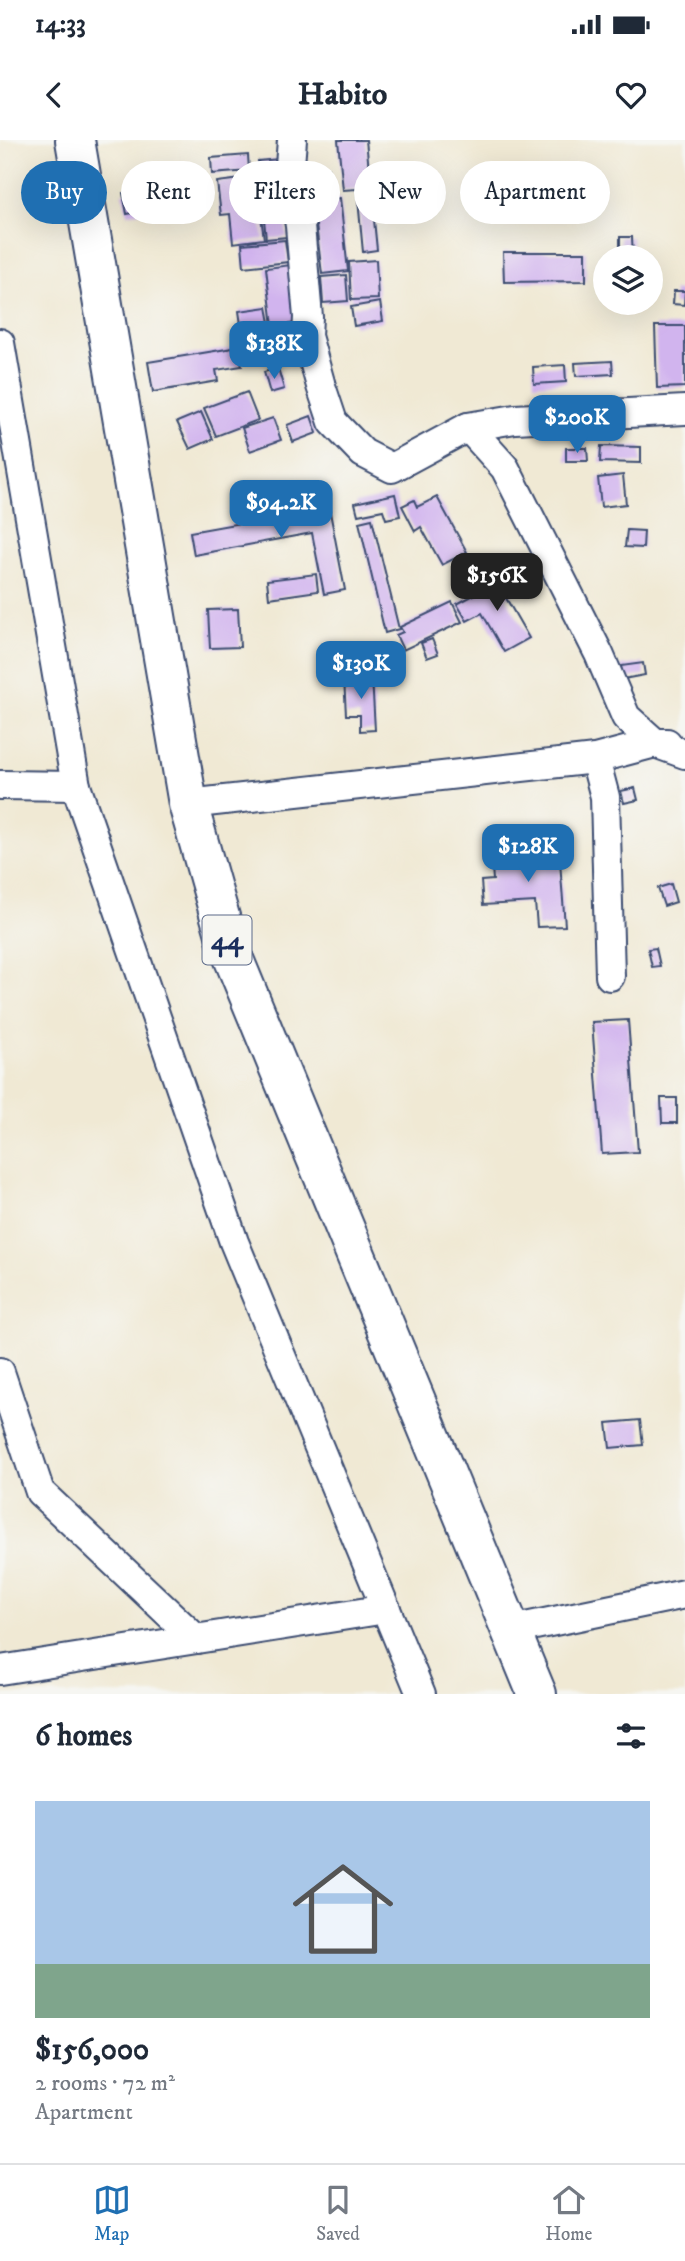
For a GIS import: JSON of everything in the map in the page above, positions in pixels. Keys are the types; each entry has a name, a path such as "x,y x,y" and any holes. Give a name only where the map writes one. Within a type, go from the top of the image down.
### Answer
{"main road":[{"name":"44","path":"75,140 188,804 228,945 537,1694"}],"street":[{"path":"292,140 290,165 300,226 308,317 307,336 332,422 363,453 392,468 468,427 515,419 685,410"},
{"path":"0,343 76,786 234,1242 421,1694"},
{"path":"468,427 505,468 600,654 625,717 655,743 685,754"},
{"path":"188,804 595,759 655,743 685,744"},
{"path":"595,759 605,797 610,976"},
{"path":"0,785 76,786"},
{"path":"0,1372 40,1492 196,1639"},
{"path":"511,1630 685,1594"},
{"path":"0,1670 386,1609"}],"building":[{"path":"338,140 366,140 368,161 354,161 354,189 343,190"},
{"path":"248,155 248,161 229,161 229,173 215,174 215,161 211,161 211,158"},
{"path":"229,180 229,214 221,215 217,182"},
{"path":"340,198 348,271 322,274 316,224 340,224"},
{"path":"231,224 262,224 264,239 233,243"},
{"path":"264,224 286,224 287,237 266,239"},
{"path":"360,224 374,224 377,250 363,252"},
{"path":"620,237 632,237 632,245 620,245"},
{"path":"285,240 288,262 244,267 242,244"},
{"path":"503,252 586,252 586,281 504,282"},
{"path":"376,260 378,299 351,300 349,262"},
{"path":"291,265 298,323 273,326 266,268"},
{"path":"346,275 348,301 323,303 321,277"},
{"path":"674,291 685,291 684,305 673,304"},
{"path":"380,302 383,321 354,326 351,307"},
{"path":"267,307 271,328 279,327 281,340 244,345 239,311"},
{"path":"298,325 303,359 291,360 285,326"},
{"path":"655,326 685,326 685,387 657,388"},
{"path":"239,347 242,366 216,370 218,381 153,392 148,362"},
{"path":"612,361 613,374 576,376 575,363"},
{"path":"565,365 566,382 534,384 533,367"},
{"path":"278,368 284,389 270,393 264,372"},
{"path":"247,392 258,420 216,436 204,408"},
{"path":"201,412 213,439 190,449 177,422"},
{"path":"311,416 317,433 293,442 287,425"},
{"path":"273,418 281,440 250,451 242,428"},
{"path":"601,446 641,447 641,463 600,462"},
{"path":"566,448 587,448 588,461 566,461"},
{"path":"623,475 626,504 601,507 598,478"},
{"path":"395,494 400,516 386,519 383,510 358,515 355,503"},
{"path":"437,497 467,552 442,565 421,527 415,531 402,506 414,500 417,507"},
{"path":"329,507 345,590 324,594 312,533 194,555 190,532"},
{"path":"372,519 399,629 385,633 359,522"},
{"path":"627,530 644,531 643,548 625,547"},
{"path":"316,574 318,591 269,598 267,580"},
{"path":"509,576 518,591 506,598 529,638 504,652 482,613 467,621 457,604"},
{"path":"452,602 462,622 403,650 396,635 403,632 400,627"},
{"path":"238,609 240,647 210,648 208,610"},
{"path":"432,639 438,654 427,658 421,643"},
{"path":"643,663 645,675 623,679 621,666"},
{"path":"372,677 375,730 360,731 360,715 346,715 344,678"},
{"path":"635,788 638,800 624,803 621,791"},
{"path":"559,849 565,926 537,927 535,902 483,905 481,881 493,880 491,853"},
{"path":"671,884 676,902 664,906 658,888"},
{"path":"656,948 660,966 652,967 648,949"},
{"path":"628,1020 638,1152 602,1154 592,1022"},
{"path":"661,1098 677,1098 677,1123 662,1123"},
{"path":"640,1420 643,1445 610,1448 607,1423"}]}
